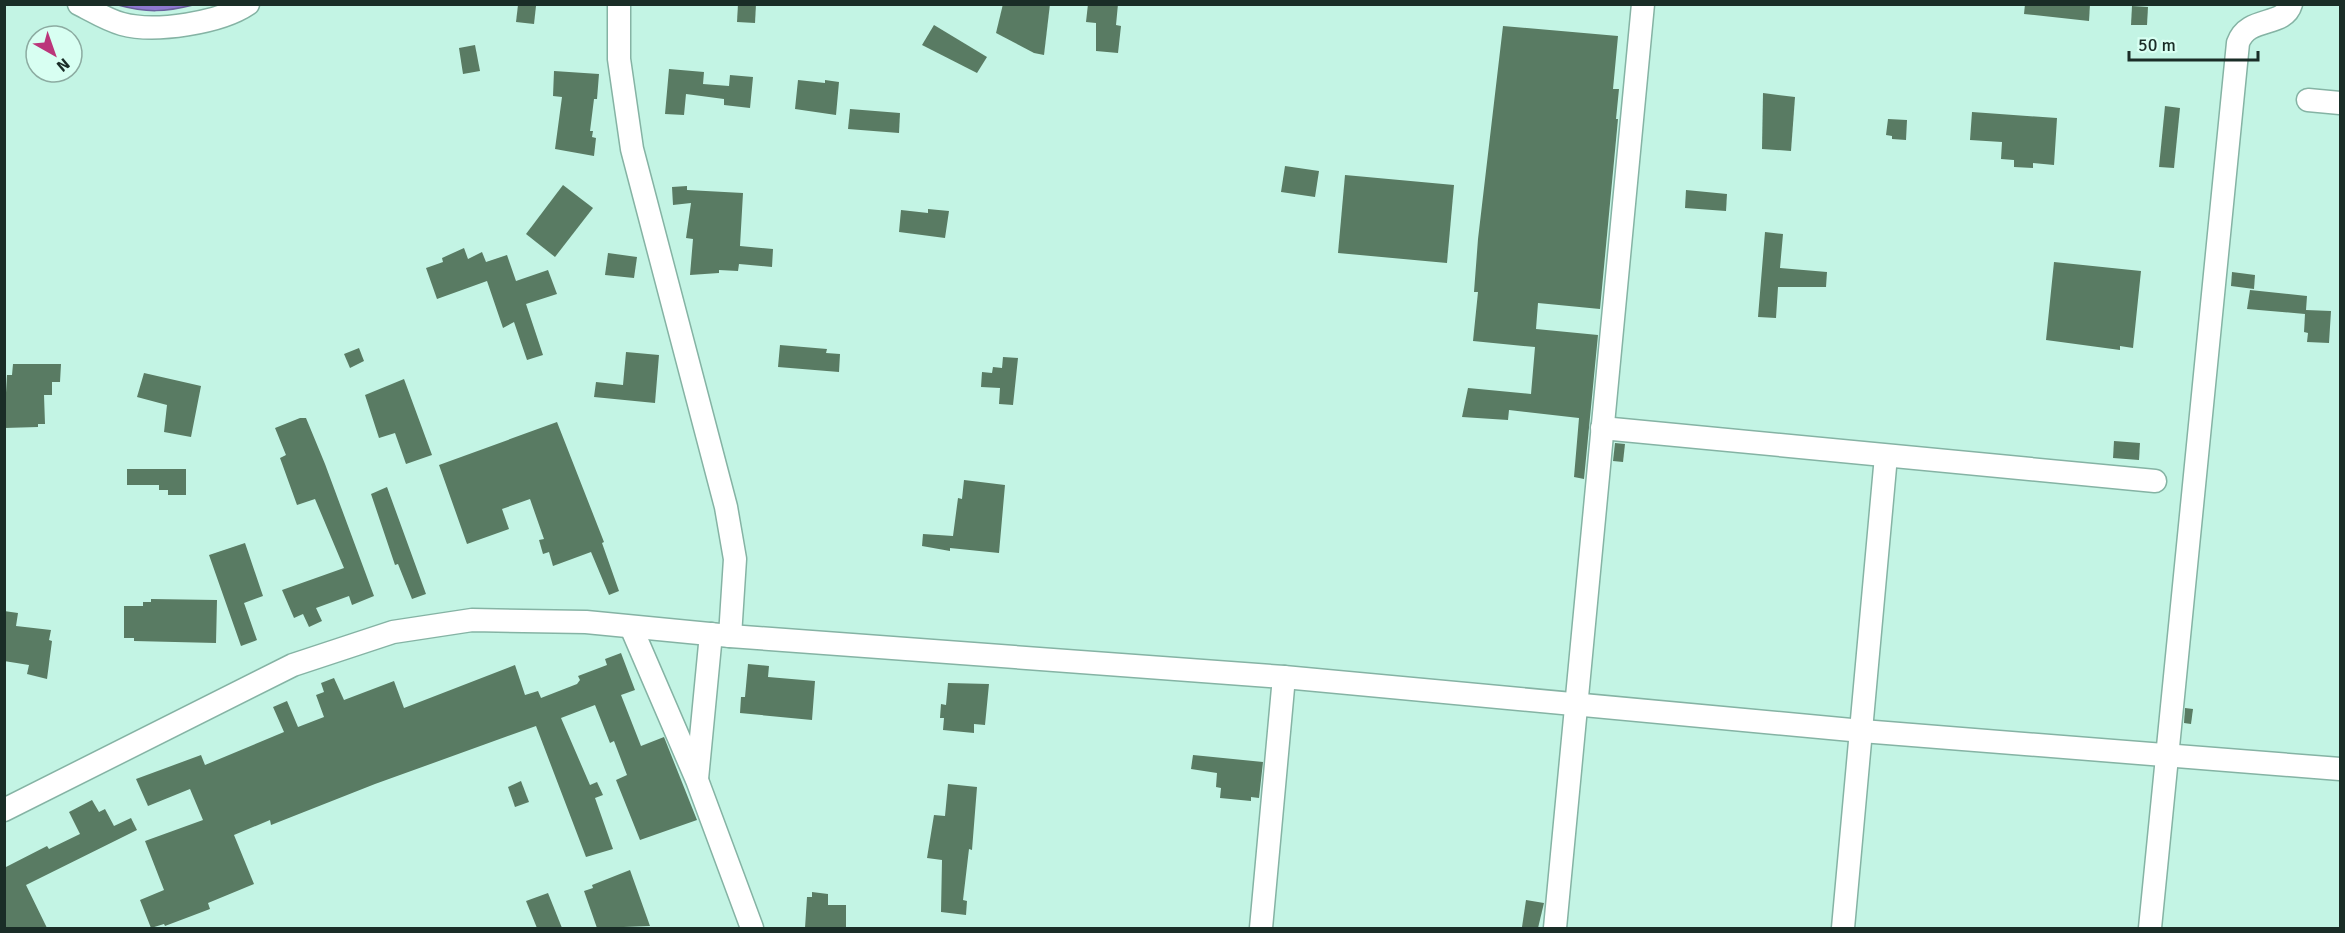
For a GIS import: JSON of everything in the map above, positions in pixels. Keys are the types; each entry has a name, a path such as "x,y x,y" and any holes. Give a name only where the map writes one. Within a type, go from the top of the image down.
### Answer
{"street":[{"path":"79,4 122,24 154,27 208,21 235,14 248,4"},
{"path":"619,4 618,59 632,149 726,507 735,559 720,635 697,780"},
{"path":"1555,928 1642,4"},
{"path":"2150,928 2238,43 2242,32 2250,26 2277,18 2290,9 2291,4"},
{"path":"2308,100 2340,103"},
{"path":"1602,428 2155,481"},
{"path":"1843,928 1886,456"},
{"path":"4,810 293,665 393,632 472,620 586,622 720,635 1284,677 1862,731 2340,769"},
{"path":"631,627 697,780 752,928"},
{"path":"1261,928 1284,677"}],"shaded area":[{"path":"193,4 156,11 118,5"}],"building":[{"path":"738,4 756,4 755,23 737,22"},
{"path":"1003,4 1050,4 1044,55 1034,53 996,33"},
{"path":"1088,4 1118,4 1116,25 1121,26 1118,53 1096,51 1096,23 1086,22"},
{"path":"2025,4 2090,4 2089,21 2024,14"},
{"path":"518,5 536,6 534,24 516,22"},
{"path":"2132,6 2148,7 2147,25 2131,25"},
{"path":"934,25 987,57 977,73 922,45"},
{"path":"1503,26 1618,36 1613,89 1619,89 1616,119 1618,119 1600,309 1538,303 1536,329 1598,335 1584,479 1574,477 1579,418 1509,410 1508,420 1462,417 1468,388 1531,394 1535,347 1473,341 1478,292 1474,292 1478,239"},
{"path":"475,45 480,71 463,74 459,48"},
{"path":"669,69 704,72 703,84 729,86 730,75 753,77 750,108 724,105 724,99 686,94 684,115 665,114"},
{"path":"554,71 599,74 597,99 594,99 590,131 593,131 592,137 596,138 594,156 555,149 562,97 553,96"},
{"path":"798,80 839,82 836,115 795,109"},
{"path":"1763,93 1795,97 1791,151 1762,149"},
{"path":"2165,106 2180,108 2174,168 2159,167"},
{"path":"850,109 900,113 899,133 848,129"},
{"path":"1972,112 2057,118 2054,165 2033,163 2033,168 2014,167 2014,160 2001,159 2002,142 1970,140"},
{"path":"1888,119 1907,120 1906,140 1892,139 1892,136 1886,135"},
{"path":"1285,166 1319,171 1315,197 1281,192"},
{"path":"1345,175 1454,185 1447,263 1338,253"},
{"path":"563,185 593,208 555,257 526,234"},
{"path":"687,186 687,190 743,193 740,246 773,249 772,267 739,264 738,271 719,270 719,273 690,275 693,239 686,238 691,203 673,205 672,187"},
{"path":"1686,190 1727,194 1726,211 1685,208"},
{"path":"928,209 949,211 945,238 899,232 901,210 928,213"},
{"path":"1765,232 1783,234 1780,268 1827,272 1826,287 1778,287 1776,318 1758,317"},
{"path":"464,248 468,259 482,252 486,262 507,255 516,281 548,270 557,294 526,304 543,355 527,360 514,322 503,328 487,281 437,299 426,268 443,262 442,258"},
{"path":"608,253 637,257 634,278 605,275"},
{"path":"2054,262 2141,271 2133,348 2120,346 2120,350 2046,340"},
{"path":"2232,272 2255,275 2254,289 2231,286"},
{"path":"2250,290 2307,296 2306,310 2331,311 2329,343 2307,342 2308,333 2304,332 2305,314 2247,309"},
{"path":"780,345 827,349 826,353 840,354 839,372 778,367"},
{"path":"359,348 364,361 350,368 344,354"},
{"path":"626,352 659,355 655,403 594,397 596,382 623,385"},
{"path":"1003,357 1018,358 1013,405 999,404 1000,388 981,387 982,372 992,373 993,367 1002,368"},
{"path":"13,364 61,364 60,382 52,382 52,395 44,395 45,424 38,424 38,427 4,428 7,375 12,375"},
{"path":"144,373 201,386 191,437 164,432 167,405 137,397"},
{"path":"404,379 432,455 406,464 395,433 379,438 365,395"},
{"path":"300,418 306,418 374,596 352,605 349,596 316,608 322,621 309,627 303,614 294,618 282,590 344,568 315,499 297,505 280,458 286,455 275,428"},
{"path":"557,422 604,542 602,543 619,591 609,595 591,552 553,566 549,552 543,554 539,540 544,539 530,499 502,509 509,529 467,544 439,465"},
{"path":"2114,441 2140,443 2139,460 2113,458"},
{"path":"1615,443 1625,444 1623,462 1613,461"},
{"path":"127,469 186,469 186,495 168,495 168,490 159,490 159,485 127,485"},
{"path":"964,480 1005,485 999,553 950,548 950,551 922,546 923,534 953,536 958,498 962,499"},
{"path":"387,487 426,594 412,599 398,564 395,565 371,494"},
{"path":"245,543 263,596 244,603 257,640 241,646 209,555"},
{"path":"151,599 217,600 216,643 134,641 134,638 124,638 124,606 143,606 143,602 151,602"},
{"path":"4,611 18,613 16,626 51,630 49,640 52,641 47,679 27,674 29,665 4,661"},
{"path":"621,653 635,690 621,695 641,746 664,737 697,820 640,840 616,780 627,775 614,741 610,743 595,705 561,718 590,785 597,782 603,795 595,798 613,849 586,857 536,726 375,784 271,825 270,820 234,835 254,884 208,903 210,909 165,926 164,924 151,928 140,900 164,890 145,841 203,820 190,789 148,806 136,779 201,755 205,765 284,732 273,707 287,701 298,727 324,717 316,695 324,692 321,683 334,678 344,700 394,681 404,708 515,665 525,695 538,691 541,698 577,684 580,680 578,676 607,665 605,659"},
{"path":"748,664 769,666 768,677 815,681 812,720 740,713 741,697 745,697"},
{"path":"948,683 989,684 985,725 974,724 974,733 943,730 944,718 940,718 941,704 946,705"},
{"path":"2185,708 2193,709 2191,724 2184,723"},
{"path":"1193,755 1263,762 1259,798 1251,797 1251,801 1220,798 1221,788 1216,787 1217,773 1191,769"},
{"path":"521,781 529,802 515,807 508,787"},
{"path":"948,784 977,787 972,850 969,849 963,900 967,901 966,915 941,912 942,860 927,858 934,815 945,816"},
{"path":"92,800 99,812 105,809 114,826 131,818 137,830 26,885 47,928 4,928 4,868 47,846 49,849 80,834 69,812"},
{"path":"630,870 650,926 597,928 584,891 593,888 592,885"},
{"path":"812,892 828,894 828,905 846,905 846,928 805,928 807,897 812,897"},
{"path":"548,893 562,928 537,928 526,901"},
{"path":"1526,900 1544,903 1538,928 1522,927"}]}
